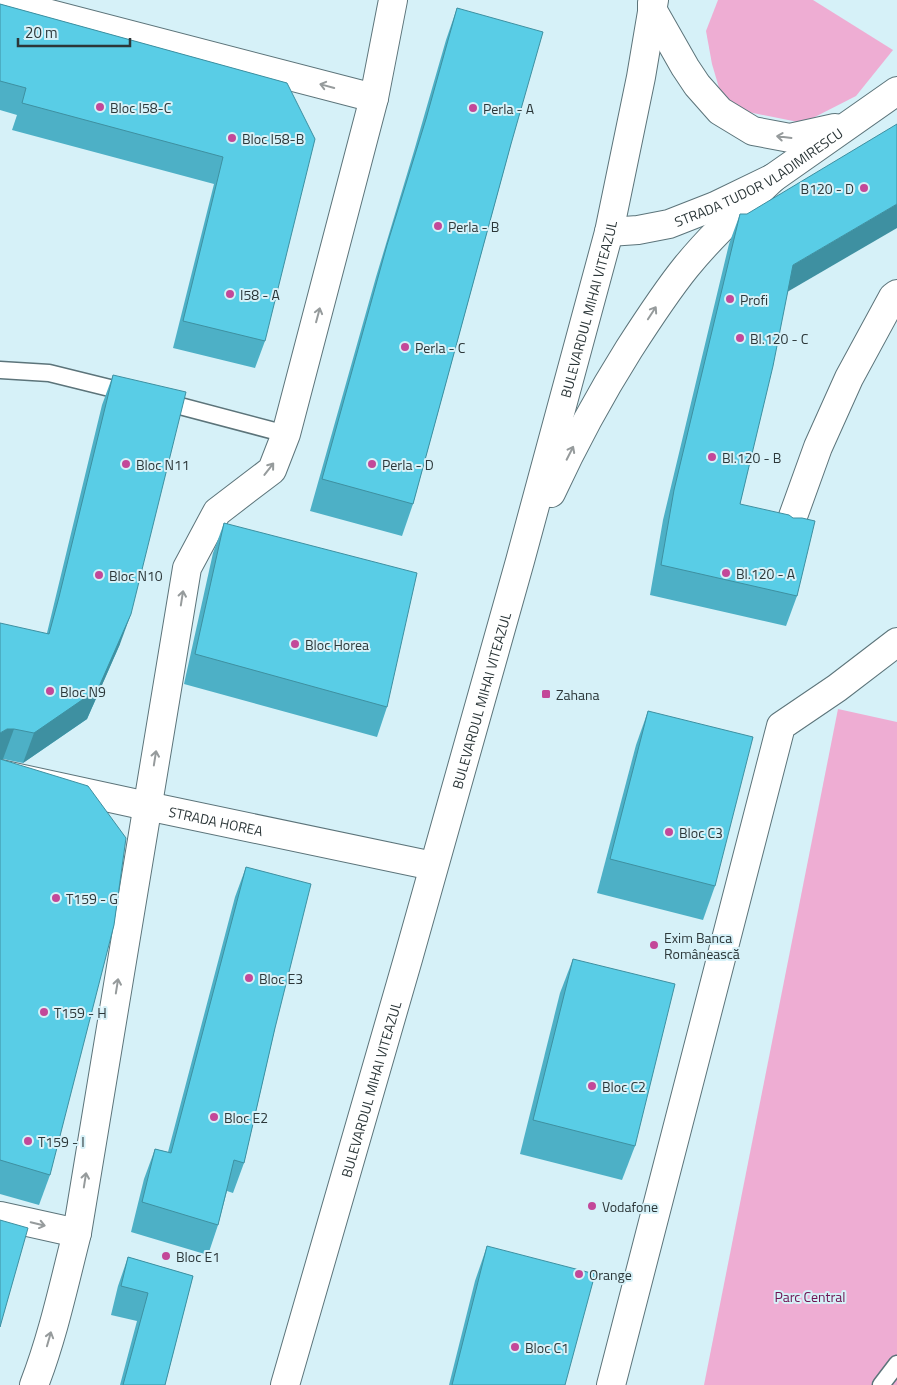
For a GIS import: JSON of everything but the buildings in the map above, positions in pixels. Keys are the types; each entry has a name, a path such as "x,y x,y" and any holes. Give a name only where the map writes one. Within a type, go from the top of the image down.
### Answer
{"street":[{"path":"0,0 374,98"},
{"path":"34,1385 62,1294 77,1233 187,568 217,512 272,470 286,434 374,98 393,0"},
{"path":"653,3 684,67 697,85 720,111 752,132 790,138 848,125"},
{"name":"BULEVARDUL MIHAI VITEAZUL","path":"284,1385 405,968 520,561 609,232 641,77 653,3"},
{"name":"STRADA TUDOR VLADIMIRESCU","path":"609,232 638,230 669,224 715,206 773,178 897,91"},
{"path":"520,561 568,455 616,370 657,305 686,267 725,224 773,178"},
{"path":"786,533 818,447 849,378 893,297 897,294"},
{"path":"611,1385 781,726 837,688 897,642"},
{"name":"STRADA HOREA","path":"0,774 433,866"},
{"path":"0,1216 77,1233"}],"lane":[{"path":"0,370 49,373 286,434"},
{"path":"881,1385 897,1364"}],"green space":[{"path":"718,0 813,0 893,50 856,96 803,123 748,112 722,98 712,64 706,31"},
{"name":"Parc Central","path":"838,709 897,722 897,1385 704,1385"}],"place":[{"name":"Bloc I58-C","path":"100,107"},
{"name":"Perla - A","path":"473,108"},
{"name":"Bloc I58-B","path":"232,138"},
{"name":"B120 - D","path":"864,188"},
{"name":"Perla - B","path":"438,226"},
{"name":"I58 - A","path":"230,294"},
{"name":"Profi","path":"730,299"},
{"name":"Bl.120 - C","path":"740,338"},
{"name":"Perla - C","path":"405,347"},
{"name":"Bl.120 - B","path":"712,457"},
{"name":"Bloc N11","path":"126,464"},
{"name":"Perla - D","path":"372,464"},
{"name":"Bl.120 - A","path":"726,573"},
{"name":"Bloc N10","path":"99,575"},
{"name":"Bloc Horea","path":"295,644"},
{"name":"Bloc N9","path":"50,691"},
{"name":"Zahana","path":"546,694"},
{"name":"Bloc C3","path":"669,832"},
{"name":"T159 - G","path":"56,898"},
{"name":"Exim Banca Românească","path":"654,945"},
{"name":"Bloc E3","path":"249,978"},
{"name":"T159 - H","path":"44,1012"},
{"name":"Bloc C2","path":"592,1086"},
{"name":"Bloc E2","path":"214,1117"},
{"name":"T159 - I","path":"28,1141"},
{"name":"Vodafone","path":"592,1206"},
{"name":"Bloc E1","path":"166,1256"},
{"name":"Orange","path":"579,1274"},
{"name":"Bloc C1","path":"515,1347"}]}
